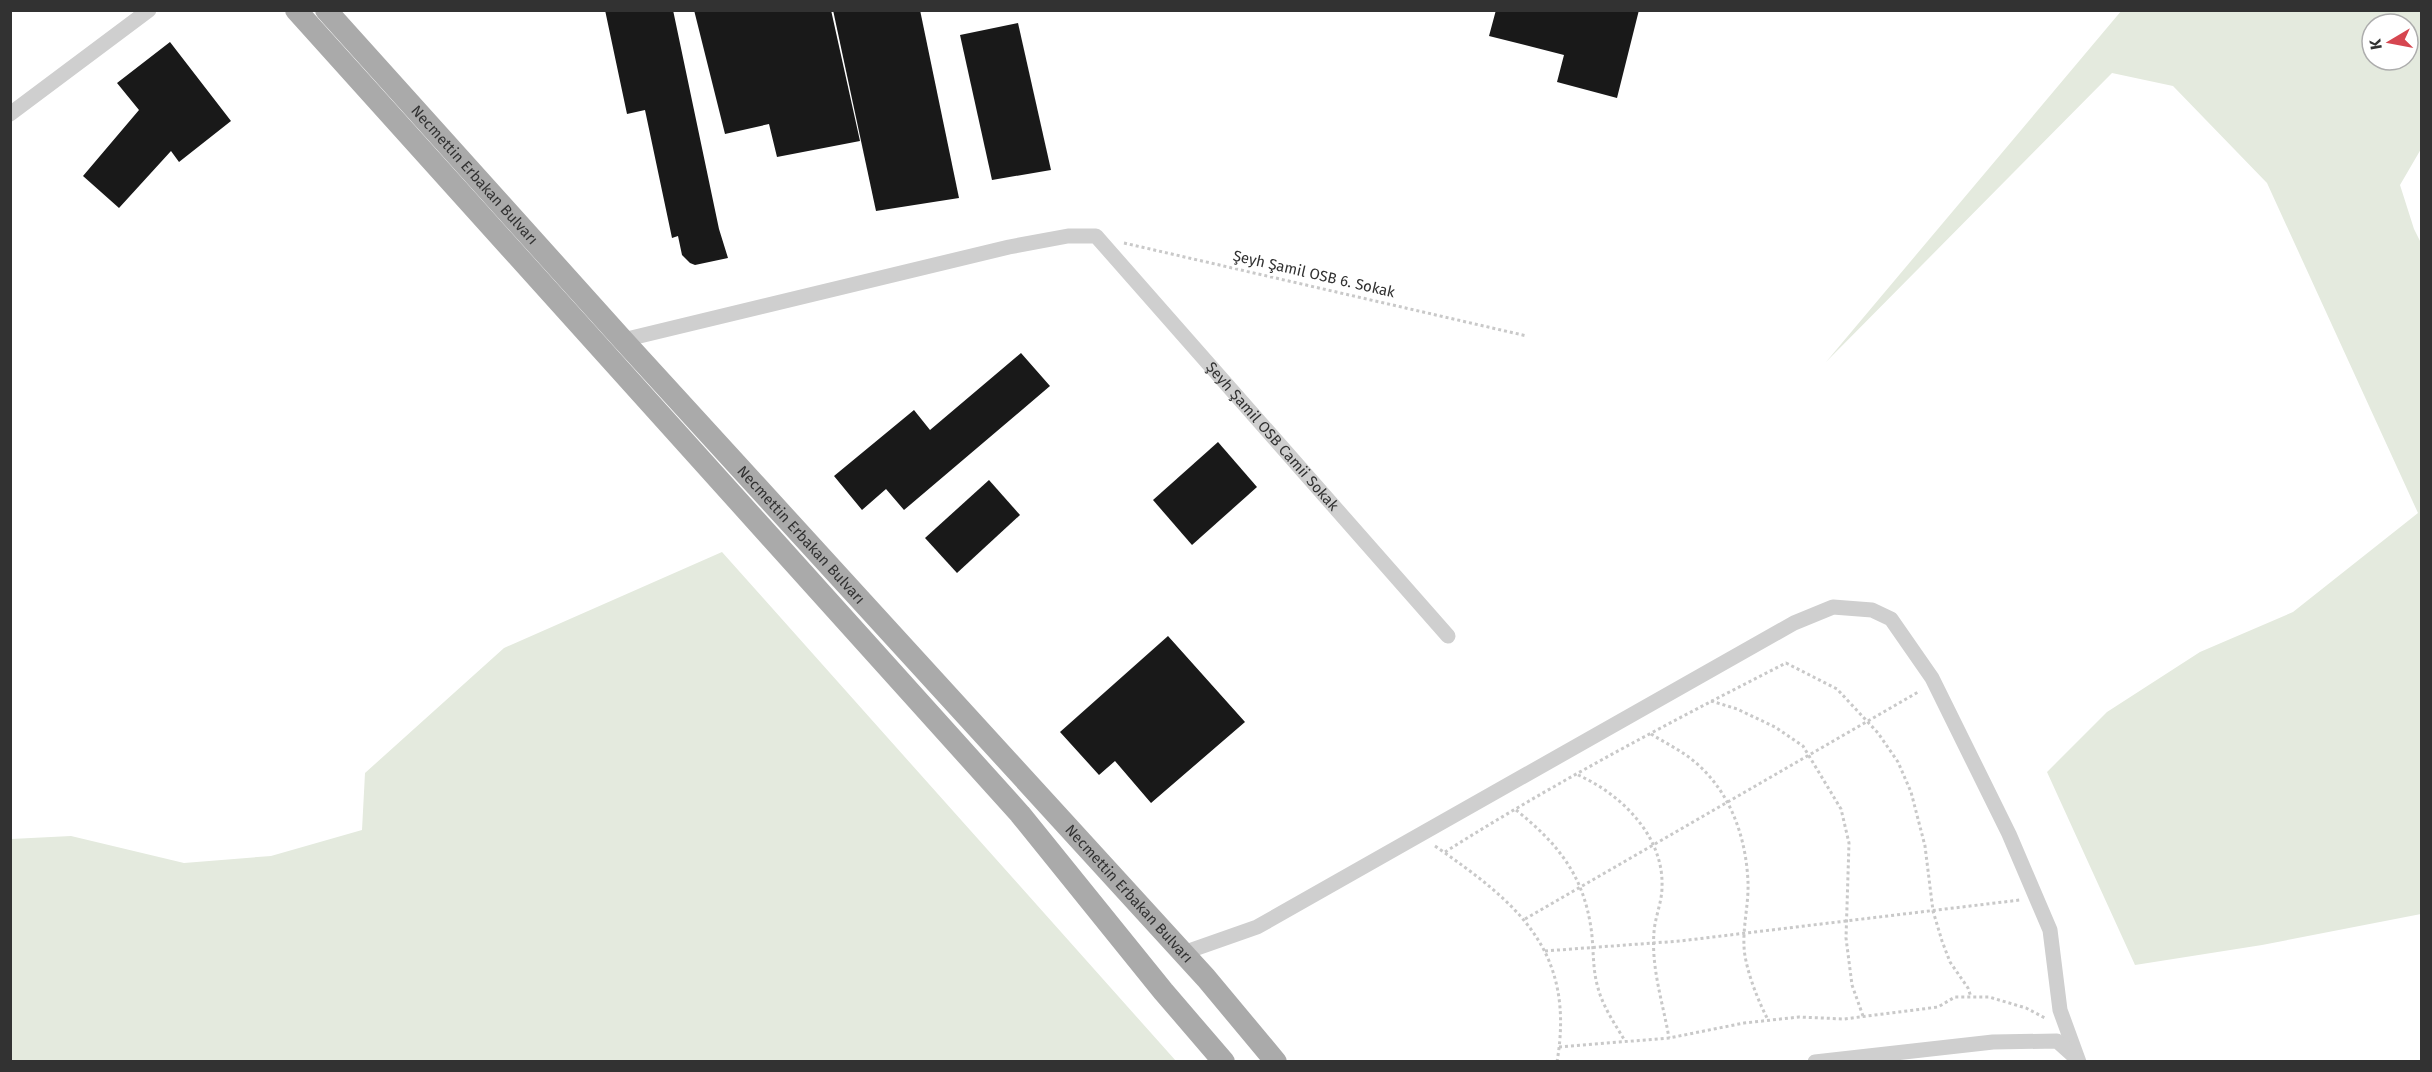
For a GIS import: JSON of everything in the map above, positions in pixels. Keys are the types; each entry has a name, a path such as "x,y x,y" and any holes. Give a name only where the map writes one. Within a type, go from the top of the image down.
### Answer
{"main road":[{"name":"Necmettin Erbakan Bulvarı","path":"296,10 1020,814 1163,991 1224,1062"},
{"name":"Necmettin Erbakan Bulvarı","path":"332,14 623,340 1183,953 1276,1062"}],"street":[{"path":"10,114 148,10"},
{"path":"623,340 1010,247 1068,236 1096,236"},
{"name":"Şeyh Şamil OSB Camii Sokak","path":"1096,236 1448,636"},
{"path":"1183,953 1257,927 1794,623 1833,606 1872,610 1891,619 1934,681 2009,834 2050,930 2061,1010 2079,1061"},
{"path":"1815,1062 1993,1042 2057,1041 2079,1061"}],"path":[{"name":"Şeyh Şamil OSB 6. Sokak","path":"1096,236 1527,336"},
{"path":"1445,852 1651,734 1786,663 1836,689 1878,732 1898,762 1911,792 1925,846 1933,911 1950,962 1968,988 1971,997"},
{"path":"1525,919 1934,681"},
{"path":"1711,701 1737,709 1775,727 1803,746 1841,809 1849,843 1846,922 1852,985 1863,1016"},
{"path":"1651,734 1691,759 1721,791 1733,811 1744,847 1748,883 1745,954 1756,994 1768,1020"},
{"path":"1578,775 1615,797 1632,813 1646,831 1658,859 1662,885 1654,943 1658,987 1669,1038"},
{"path":"1516,810 1553,843 1571,868 1586,900 1597,987 1604,1005 1625,1041"},
{"path":"1421,836 1505,898 1525,919 1545,951 1554,974 1561,1009 1557,1062"},
{"path":"1545,951 1654,943 2037,899"},
{"path":"1559,1047 1669,1038 1768,1020 1799,1017 1844,1019 1938,1007 1955,997 1989,997 2026,1008 2045,1017 2057,1041"}],"shaded area":[{"path":"2122,10 2422,11 2421,149 2400,185 2414,229 2422,245 2421,914 2262,945 2135,965 2047,772 2107,712 2200,652 2293,612 2418,513 2267,183 2173,86 2112,73 1826,362"},
{"path":"722,552 1176,1061 11,1061 11,839 71,836 184,863 271,856 362,830 365,773 504,648"}],"building":[{"path":"605,10 673,10 719,229 728,258 695,265 682,255 678,236 672,238 645,110 627,114"},
{"path":"694,10 831,10 860,141 777,157 769,124 725,134"},
{"path":"833,10 920,10 959,198 876,211"},
{"path":"1496,10 1639,10 1617,98 1557,82 1564,55 1489,36"},
{"path":"1018,23 1051,170 992,180 960,35"},
{"path":"170,42 231,121 179,162 171,151 119,208 83,176 139,110 117,83"},
{"path":"1021,353 1050,386 904,510 886,489 862,510 834,476 914,410 930,430"},
{"path":"1218,442 1257,487 1192,545 1153,500"},
{"path":"989,480 1020,515 957,573 925,538"},
{"path":"1168,636 1245,722 1151,803 1115,761 1099,775 1060,732"}]}
